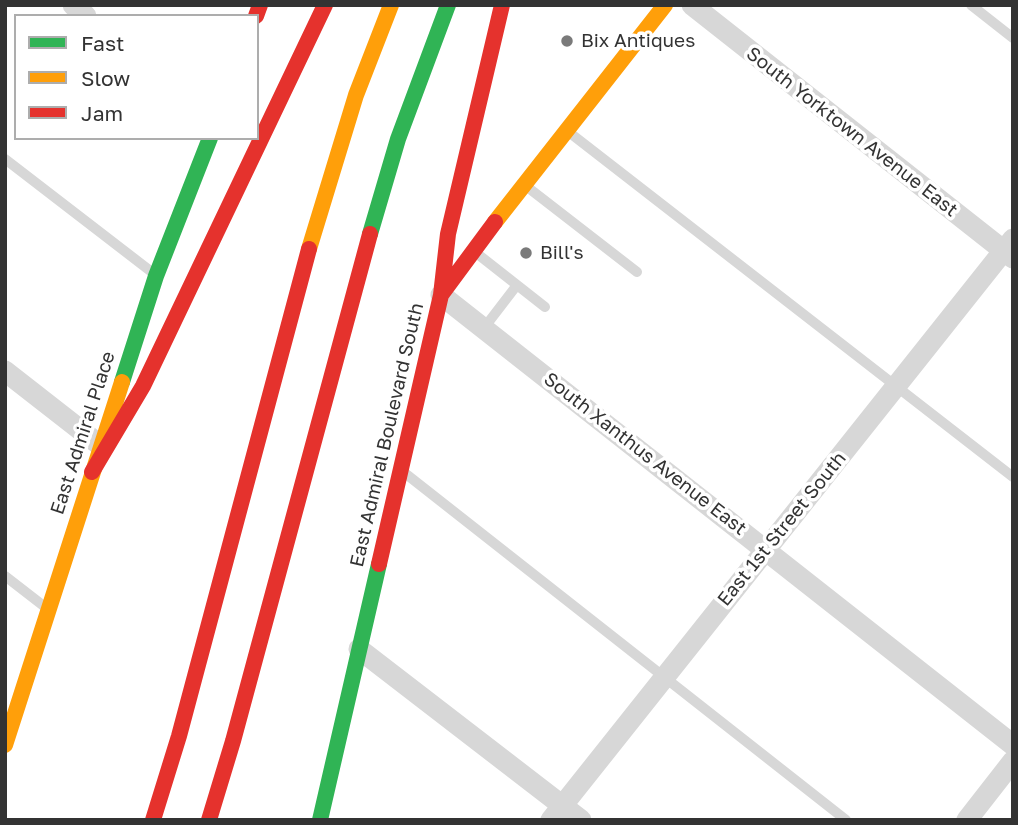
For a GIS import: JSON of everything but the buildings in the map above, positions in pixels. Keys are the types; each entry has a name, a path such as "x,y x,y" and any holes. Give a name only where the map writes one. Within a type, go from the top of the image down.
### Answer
{"main road":[{"path":"92,472 143,386 325,5"},
{"path":"153,820 179,736 314,232 356,95 391,5"},
{"path":"209,820 233,741 363,257 398,139 448,5"},
{"path":"441,295 448,234 502,5"},
{"name":"East Admiral Boulevard South","path":"320,820 441,295 473,250 665,5"},
{"name":"East Admiral Place","path":"5,745 156,275 209,140"}],"street":[{"name":"South Yorktown Avenue East","path":"692,5 1010,250"},
{"name":"East 1st Street South","path":"557,812 895,386 1010,250"},
{"name":"South Xanthus Avenue East","path":"441,295 1013,745"},
{"path":"5,371 101,446"},
{"path":"359,649 557,812 581,820"},
{"path":"967,820 1013,761"}],"lane":[{"path":"971,5 1013,38"},
{"path":"567,130 1013,477"},
{"path":"5,159 156,275"},
{"path":"524,184 637,272"},
{"path":"473,250 545,307"},
{"path":"484,328 517,285"},
{"path":"401,470 846,820"},
{"path":"5,576 48,610"}],"traffic: fast":[{"path":"370,234 398,139 448,5"},
{"path":"122,382 156,276 209,140"},
{"path":"320,820 379,564"}],"traffic: slow":[{"path":"309,249 356,95 391,5"},
{"path":"495,222 665,5"},
{"path":"5,745 122,382"}],"traffic: jam":[{"path":"257,14 260,5"},
{"path":"92,472 143,386 325,5"},
{"path":"441,295 448,234 502,5"},
{"path":"379,564 441,295 495,222"},
{"path":"209,820 233,741 370,234"},
{"path":"153,820 179,736 309,249"}],"place":[{"name":"Bix Antiques","path":"567,41"},
{"name":"Bill's","path":"526,253"}]}
